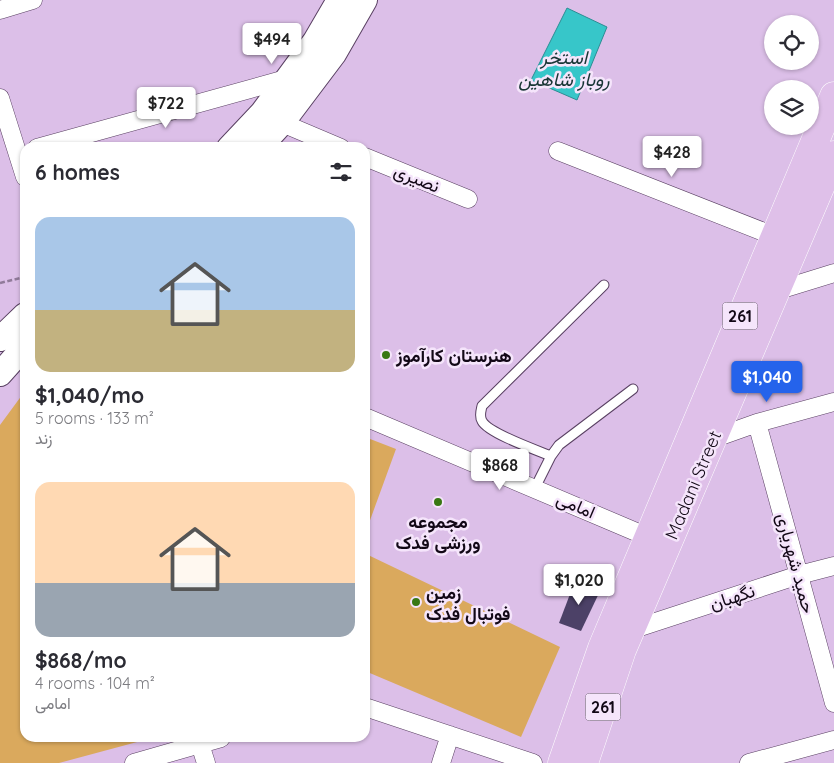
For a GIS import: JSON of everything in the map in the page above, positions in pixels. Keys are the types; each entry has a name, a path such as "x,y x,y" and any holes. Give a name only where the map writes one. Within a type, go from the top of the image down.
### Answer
{"main road":[{"path":"235,142 262,113 315,41 339,0"},
{"path":"265,142 282,123 334,54 365,0"},
{"name":"261","path":"657,541 774,236 834,96"},
{"name":"Madani Street","path":"562,763 602,648 712,439 834,155"},
{"path":"0,339 20,319"},
{"path":"0,374 20,352"},
{"name":"Madani Street","path":"584,763 622,650 631,630 657,541"}],"street":[{"path":"0,10 33,0"},
{"path":"59,142 286,79"},
{"path":"0,98 20,149"},
{"path":"282,123 327,142"},
{"path":"558,151 774,236"},
{"name":"نصیری","path":"370,159 468,199"},
{"path":"776,291 834,274"},
{"path":"712,439 757,423 834,402"},
{"name":"امامی","path":"370,419 657,541"},
{"name":"حمید شهریاری","path":"757,423 834,703"},
{"name":"نگهبان","path":"631,630 799,575 834,566"},
{"path":"370,709 534,763"},
{"path":"441,763 450,735"},
{"path":"749,763 834,740"},
{"path":"134,763 207,742"},
{"path":"200,744 206,763"}],"lane":[{"path":"551,456 488,429 481,420 482,406 604,285"},
{"path":"535,488 551,456 559,445 633,389"}],"path":[{"path":"0,284 20,278"}],"shaded area":[{"path":"20,398 20,742 137,742 59,763 0,763 0,425"},
{"path":"370,439 396,449 370,520"},
{"name":"زمین فوتبال فدک","path":"370,556 560,647 521,737 370,673"}],"water":[{"name":"استخر روباز شاهین","path":"567,8 607,27 577,100 531,80"}],"building":[{"path":"575,581 601,589 581,631 559,623"}],"place":[{"name":"هنرستان کارآموز","path":"386,355"},
{"name":"مجموعه ورزشی فدک","path":"438,502"},
{"name":"زمین فوتبال فدک","path":"416,602"}]}
